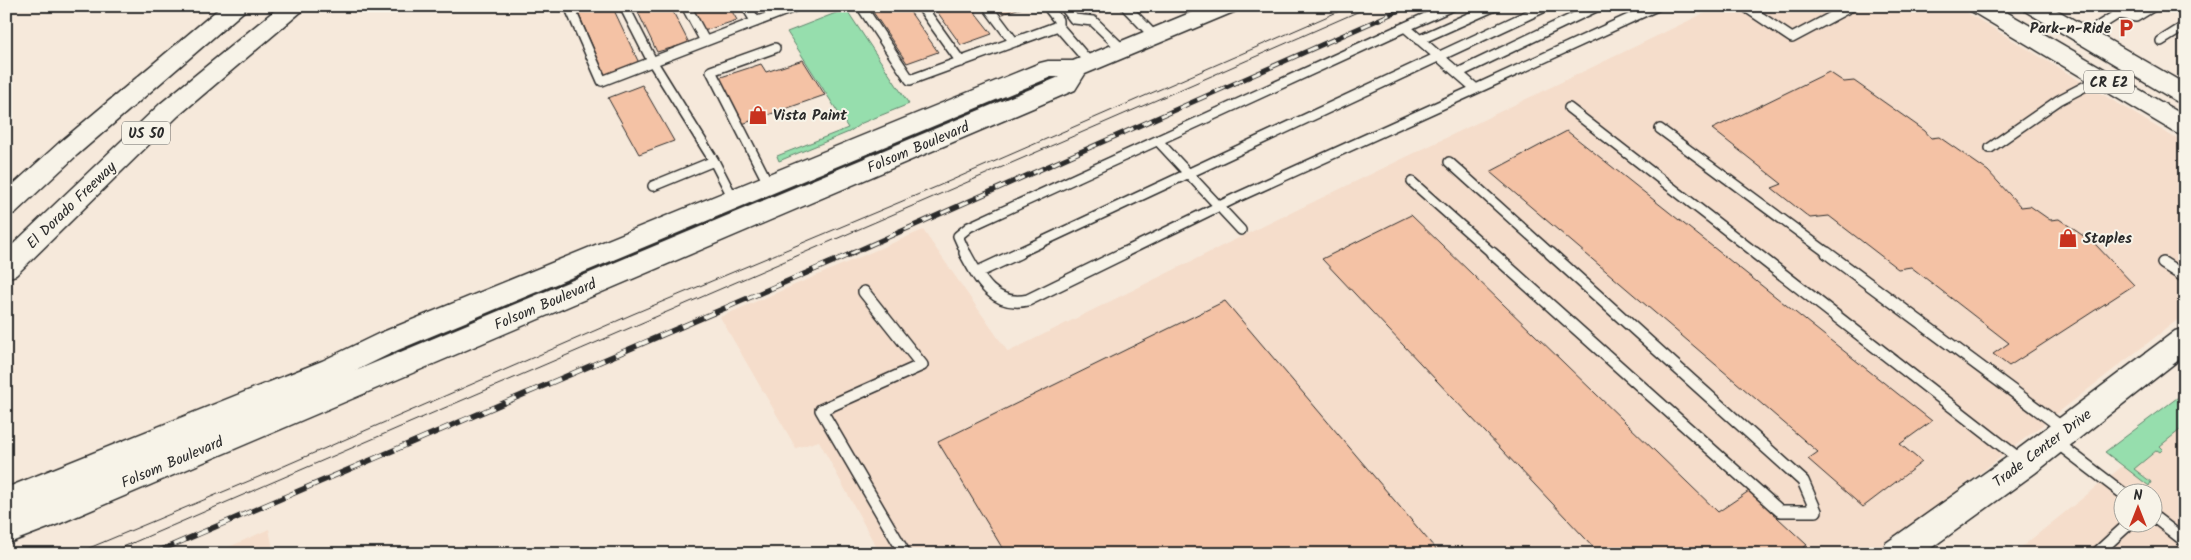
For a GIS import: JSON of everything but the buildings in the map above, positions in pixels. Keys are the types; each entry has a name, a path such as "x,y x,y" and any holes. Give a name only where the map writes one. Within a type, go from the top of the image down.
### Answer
{"main road":[{"name":"US 50","path":"6,206 68,149 236,6"},
{"name":"El Dorado Freeway","path":"6,268 169,110 294,6"},
{"name":"Folsom Boulevard","path":"768,183 1048,70 1083,66 1228,6"},
{"name":"CR E2","path":"1979,6 2185,127"},
{"name":"CR E2","path":"2033,6 2185,95"},
{"name":"Folsom Boulevard","path":"6,530 1067,84 1083,66"},
{"path":"660,255 681,233 729,206 761,198 768,183"},
{"name":"Folsom Boulevard","path":"6,503 332,369 388,342 729,206"},
{"name":"Trade Center Drive","path":"1897,554 2024,463 2185,339"}],"lane":[{"path":"570,6 602,81 797,6"},
{"path":"624,6 652,61 714,161 729,206"},
{"path":"686,6 705,41"},
{"path":"746,6 756,22"},
{"path":"861,6 910,80 1058,26"},
{"path":"921,6 961,62"},
{"path":"987,6 1014,42"},
{"path":"1047,6 1058,20 1058,26 1083,66"},
{"path":"1064,6 1074,19 1093,21 1123,50"},
{"path":"1452,6 969,227 958,236 959,242 987,288 1000,298 1012,302 1028,300 1220,207 1478,90 1651,7"},
{"path":"1419,40 1494,6"},
{"path":"978,272 1190,175 1547,6"},
{"path":"1458,73 1598,6"},
{"path":"1744,6 1792,38 1852,6"},
{"path":"2084,36 2118,14 2136,17 2154,6"},
{"path":"1127,8 1155,37"},
{"path":"2161,41 2185,26"},
{"path":"1405,27 1478,90"},
{"path":"768,183 711,71 775,48"},
{"path":"1990,148 2059,100 2101,78"},
{"path":"1570,108 2024,463"},
{"path":"1660,129 2059,435 2114,485"},
{"path":"1158,141 1241,230"},
{"path":"653,186 714,161"},
{"path":"1412,182 1780,511 1816,511 1803,481 1449,162"},
{"path":"2163,263 2185,277"},
{"path":"864,292 922,365 821,410 905,554"},
{"path":"2164,524 2185,541"},
{"path":"2096,554 2120,532"}],"shaded area":[{"path":"1719,6 1956,6 2185,144 2185,314 1876,554 880,554 819,441 796,448 720,317 923,230 1008,352 1224,245"},
{"path":"2185,416 2185,554 2013,554"},
{"path":"269,529 274,554 213,554"}],"green space":[{"path":"846,9 909,104 862,123 849,132 779,161 777,156 848,128 787,32"},
{"path":"2185,392 2185,426 2160,446 2163,449 2160,452 2157,450 2134,469 2151,482 2144,482 2105,452"}],"tram line":[{"path":"75,554 268,473 633,314 936,187 1351,6"},
{"path":"107,554 1371,6"}],"railway":[{"path":"850,254 1409,6"},
{"path":"152,554 853,253"}],"place":[{"name":"Park-n-Ride","path":"2126,28"},
{"name":"Vista Paint","path":"758,115"},
{"name":"Staples","path":"2068,238"}]}
